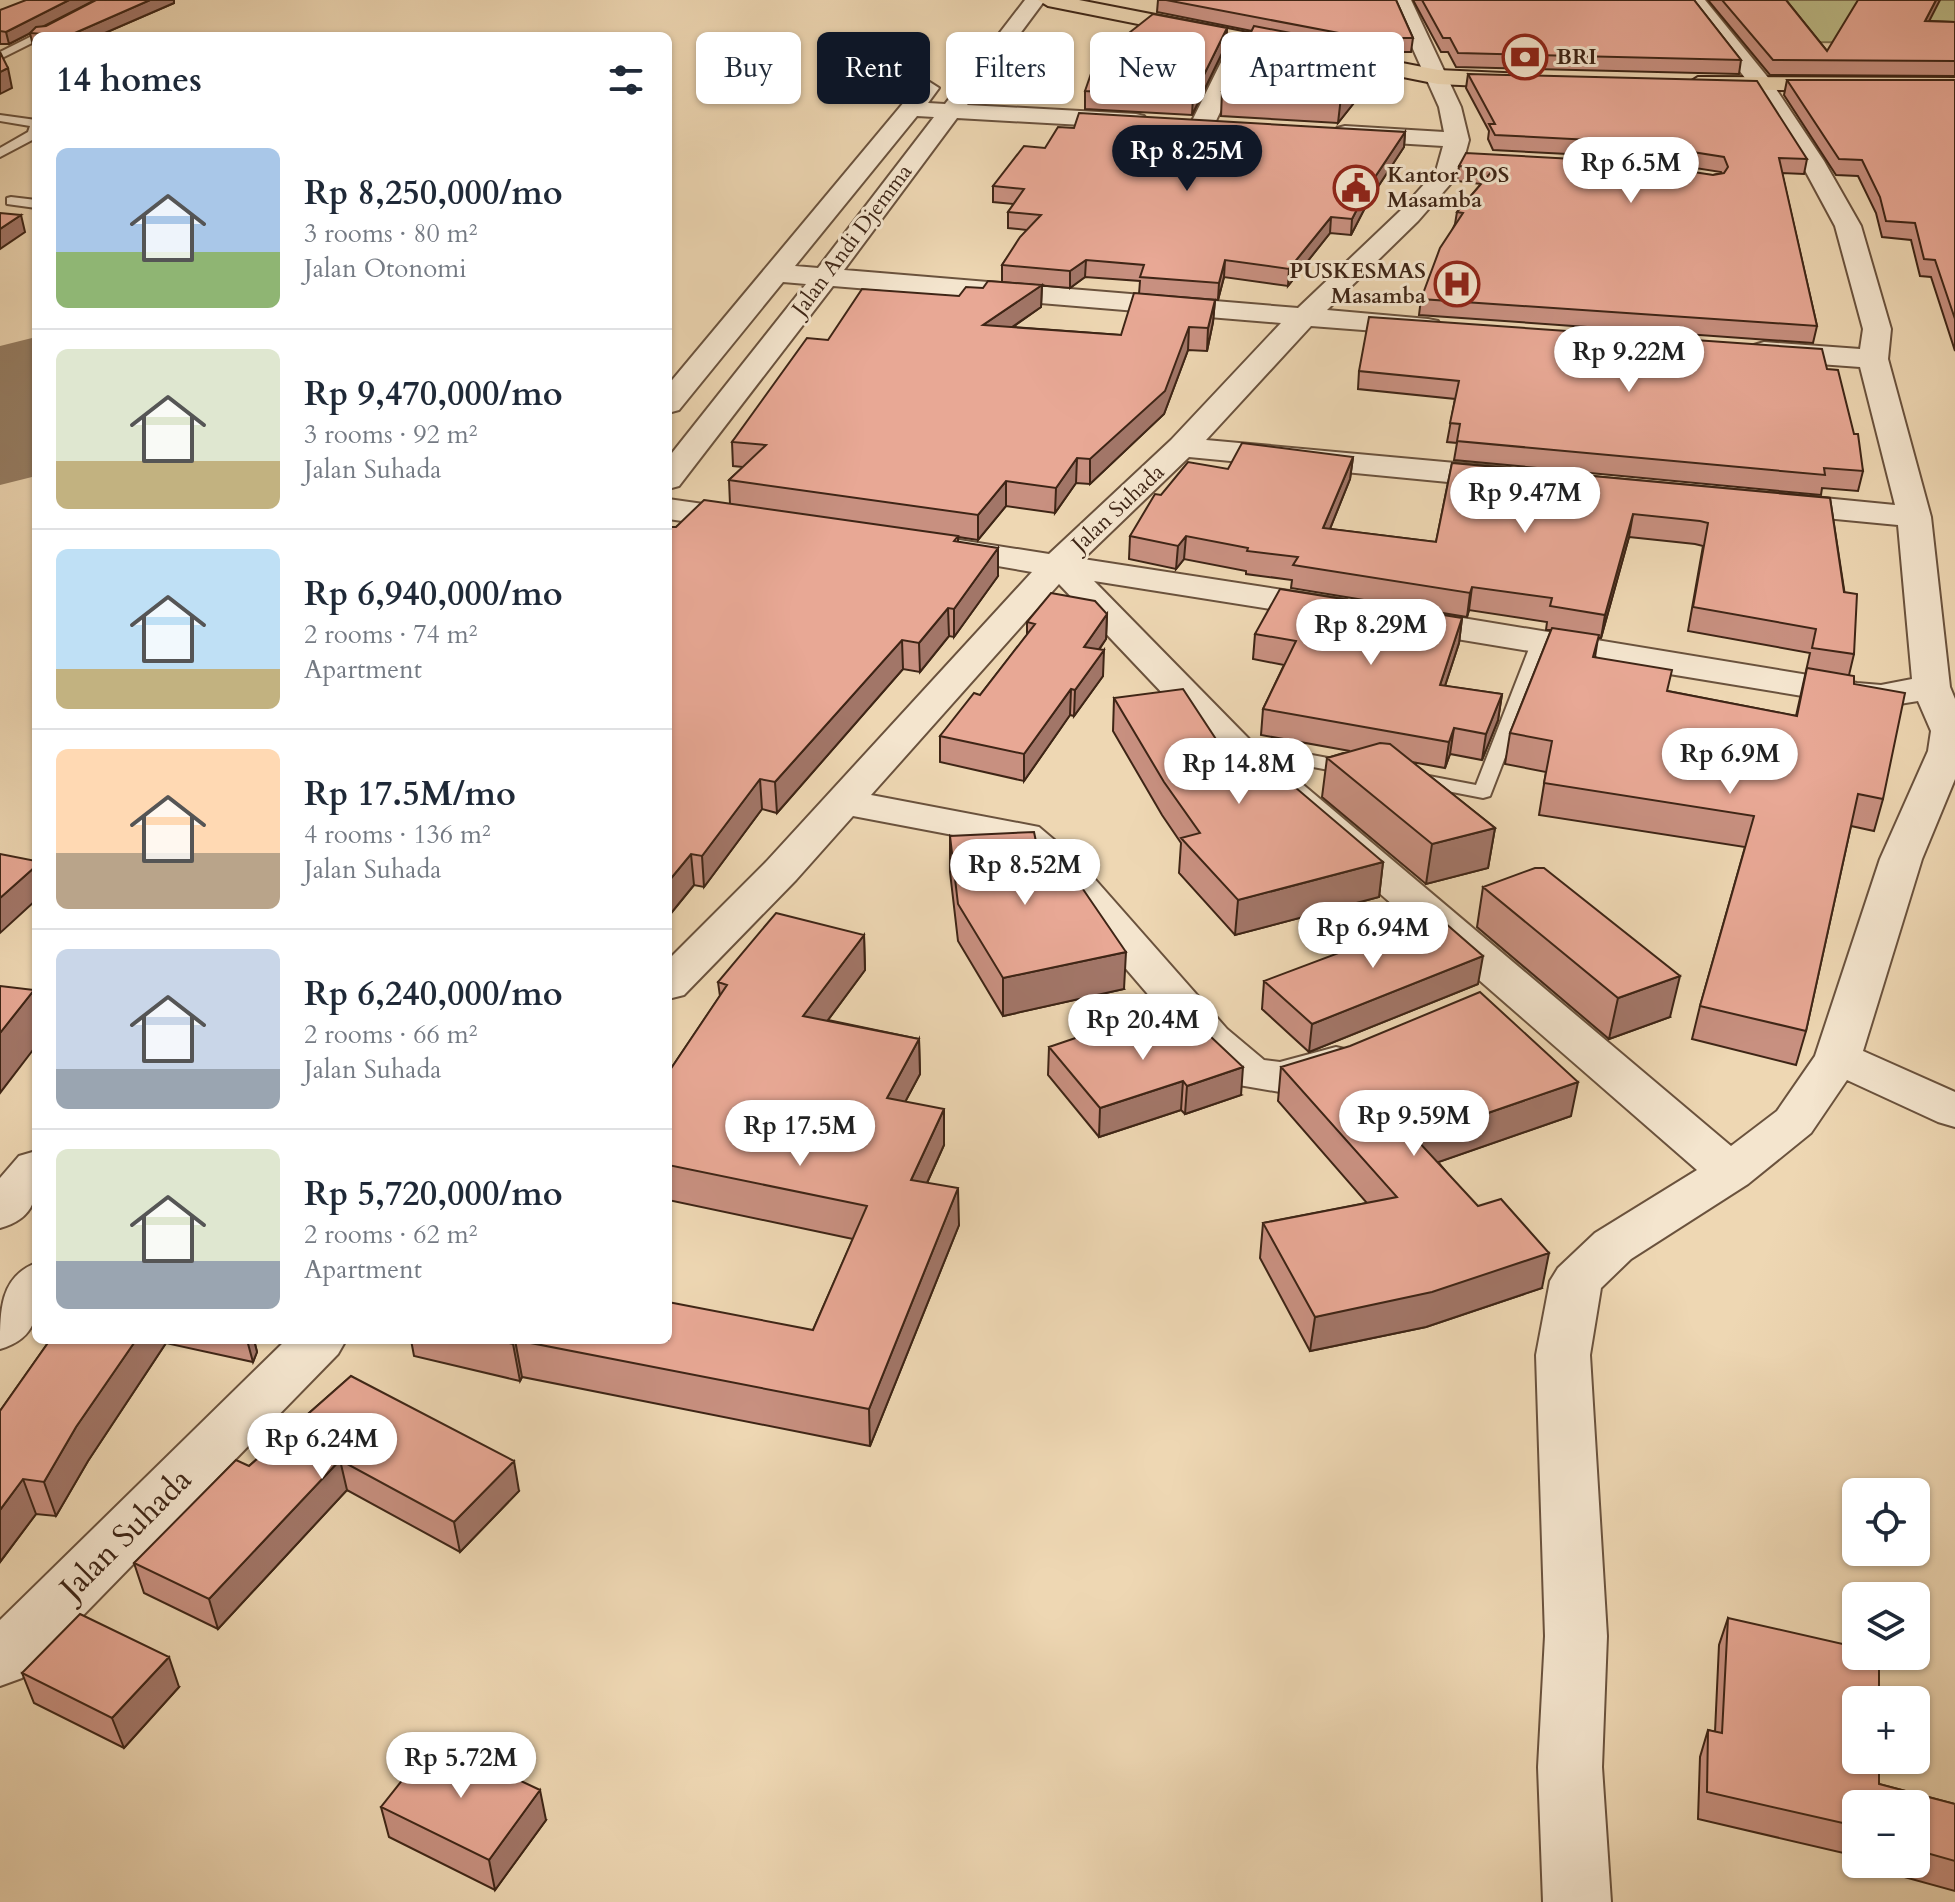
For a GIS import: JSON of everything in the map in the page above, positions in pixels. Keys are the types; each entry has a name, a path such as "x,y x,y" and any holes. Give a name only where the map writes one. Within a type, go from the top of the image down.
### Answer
{"highway":[{"path":"1048,0 1221,35"},
{"path":"1404,71 1438,77 1540,81"},
{"path":"1683,84 1955,85"}],"street":[{"name":"Jalan Andi Djemma","path":"672,474 1035,0"},
{"path":"1330,132 1465,151 1438,77 1401,0"},
{"path":"1577,1902 1570,1767 1576,1636 1563,1355 1576,1281 1613,1246 1730,1172 1794,1122 1838,1058 1901,859 1947,751 1950,731 1931,687 1914,517 1873,359 1877,329 1848,226 1812,161 1762,85 1694,0"},
{"name":"Jalan Andi Djemma","path":"672,399 942,73"},
{"path":"1221,78 1194,125 1234,127"},
{"path":"911,109 1155,122"},
{"name":"Jalan Suhada","path":"672,981 781,871 1058,564 1182,447 1302,319 1409,216 1465,151"},
{"path":"776,273 1460,330"},
{"path":"1730,349 1873,359"},
{"path":"1182,447 1548,482"},
{"path":"1739,500 1914,517"},
{"path":"672,510 777,524"},
{"path":"902,542 1058,564 1857,694 1881,696 1931,687"},
{"path":"1058,564 1235,747 1730,1172"},
{"path":"842,802 1024,836 1041,848 1074,881 1211,1039 1250,1073 1280,1077 1328,1066 1371,1048"},
{"path":"1473,1006 1516,988"},
{"path":"1838,1058 1955,1111"},
{"path":"0,1211 32,1173"},
{"path":"0,1329 32,1287"},
{"name":"Jalan Suhada","path":"0,1660 315,1344"}],"lane":[{"path":"47,32 53,29"},
{"path":"0,56 32,40"},
{"path":"0,118 32,122"},
{"path":"0,153 32,135"},
{"path":"11,201 32,204"},
{"path":"1235,747 1483,792 1541,641"}],"shaded area":[{"path":"1698,0 1955,0 1955,44 1814,42 1808,35 1726,34"}],"building":[{"path":"26,0 69,0 6,32 0,31 0,10"},
{"path":"96,0 150,0 77,32 30,33 36,27 46,26"},
{"path":"1166,0 1396,0 1413,38 1404,38 1404,32 1333,32"},
{"path":"1422,0 1694,0 1741,60 1458,53 1450,38 1443,38"},
{"path":"1722,0 1786,0 1827,51 1858,0 1936,0 1925,21 1955,22 1955,61 1773,60"},
{"path":"1153,14 1227,28 1221,32 1221,40 1205,73 1205,32 1130,32"},
{"path":"1254,26 1285,32 1251,32"},
{"path":"0,52 8,68 0,72"},
{"path":"1468,74 1757,81 1807,159 1779,158 1817,326 1421,299 1440,248 1463,213 1457,212 1493,170 1459,166 1466,153 1628,162 1713,175 1724,173 1728,167 1724,157 1629,142 1495,135 1489,124 1495,124"},
{"path":"1787,80 1955,80 1955,319 1935,260 1924,259 1915,223 1886,221 1880,197 1862,160 1839,159"},
{"path":"1079,113 1405,132 1369,186 1352,219 1331,217 1289,269 1225,260 1219,283 1140,277 1144,265 1086,260 1070,271 1002,265 1020,237 1041,215 1008,212 1024,189 993,186 1024,146 1045,148 1058,127 1074,128"},
{"path":"0,213 21,215 0,229"},
{"path":"988,281 1042,285 983,325 1121,335 1134,293 1215,300 1208,328 1189,327 1165,391 1090,459 1077,458 1056,488 1006,481 978,515 729,480 766,445 732,442 807,338 828,340 862,289 959,296 966,287 983,288"},
{"path":"1369,317 1822,349 1827,369 1838,370 1854,434 1858,434 1863,471 1824,468 1825,475 1457,441 1460,424 1450,423 1459,381 1359,371"},
{"path":"1242,443 1353,457 1323,528 1436,542 1452,463 1830,498 1844,592 1857,594 1854,654 1812,648 1816,629 1693,607 1708,523 1700,521 1633,514 1605,615 1550,606 1552,598 1472,587 1470,593 1293,565 1298,557 1247,551 1248,548 1186,536 1178,546 1130,536 1155,494 1161,495 1188,462 1228,469"},
{"path":"704,500 958,536 954,541 998,548 954,609 948,608 919,643 902,640 775,782 760,779 702,856 691,854 672,877 672,527 676,527"},
{"path":"1280,589 1462,618 1440,685 1502,694 1486,734 1454,728 1449,742 1263,709 1296,641 1255,634"},
{"path":"1051,593 1095,601 1107,614 1084,647 1104,650 1075,690 1071,689 1024,754 940,736 974,693 980,695 1035,624 1027,622"},
{"path":"1552,628 1599,635 1593,657 1672,670 1667,691 1797,716 1807,668 1854,676 1854,684 1905,693 1883,799 1858,794 1806,1031 1700,1006 1754,816 1544,783 1552,741 1510,733"},
{"path":"1183,689 1233,765 1236,759 1255,784 1282,776 1383,862 1238,900 1181,838 1200,833 1164,782 1114,698"},
{"path":"1380,743 1390,744 1495,828 1432,844 1327,758"},
{"path":"1034,832 1045,885 1076,879 1126,952 1003,978 958,904 950,836"},
{"path":"0,854 32,860 32,870 0,898"},
{"path":"1535,868 1544,868 1680,976 1618,998 1483,887"},
{"path":"776,913 864,935 803,1016 919,1039 887,1098 944,1109 911,1180 958,1188 869,1409 536,1344 672,1344 672,1303 813,1330 867,1206 672,1166 672,1067 727,985 718,982"},
{"path":"1437,916 1483,956 1312,1024 1264,981"},
{"path":"0,986 32,990 32,993 0,1033"},
{"path":"1480,992 1578,1082 1415,1138 1478,1206 1501,1199 1549,1253 1432,1292 1315,1317 1263,1223 1397,1197 1281,1067 1350,1046"},
{"path":"1193,1020 1243,1067 1187,1086 1183,1081 1100,1108 1049,1047 1105,1028 1118,1044"},
{"path":"47,1344 133,1344 76,1427 44,1482 23,1479 0,1510 0,1411"},
{"path":"351,1376 514,1461 454,1522 340,1460 209,1599 134,1563 236,1460 249,1466"},
{"path":"80,1614 169,1657 112,1718 22,1673"},
{"path":"1728,1618 1842,1644 1842,1670 1879,1670 1879,1686 1842,1686 1842,1774 1879,1774 1879,1784 1902,1790 1842,1790 1842,1823 1707,1792 1708,1730 1722,1733"},
{"path":"434,1740 540,1790 489,1860 381,1807"},
{"path":"1930,1797 1955,1804 1955,1861 1930,1854"}],"runway":[{"path":"0,422 32,402"}],"place":[{"name":"BRI","path":"1525,57"},
{"name":"Kantor POS Masamba","path":"1356,188"},
{"name":"PUSKESMAS Masamba","path":"1457,284"}]}
